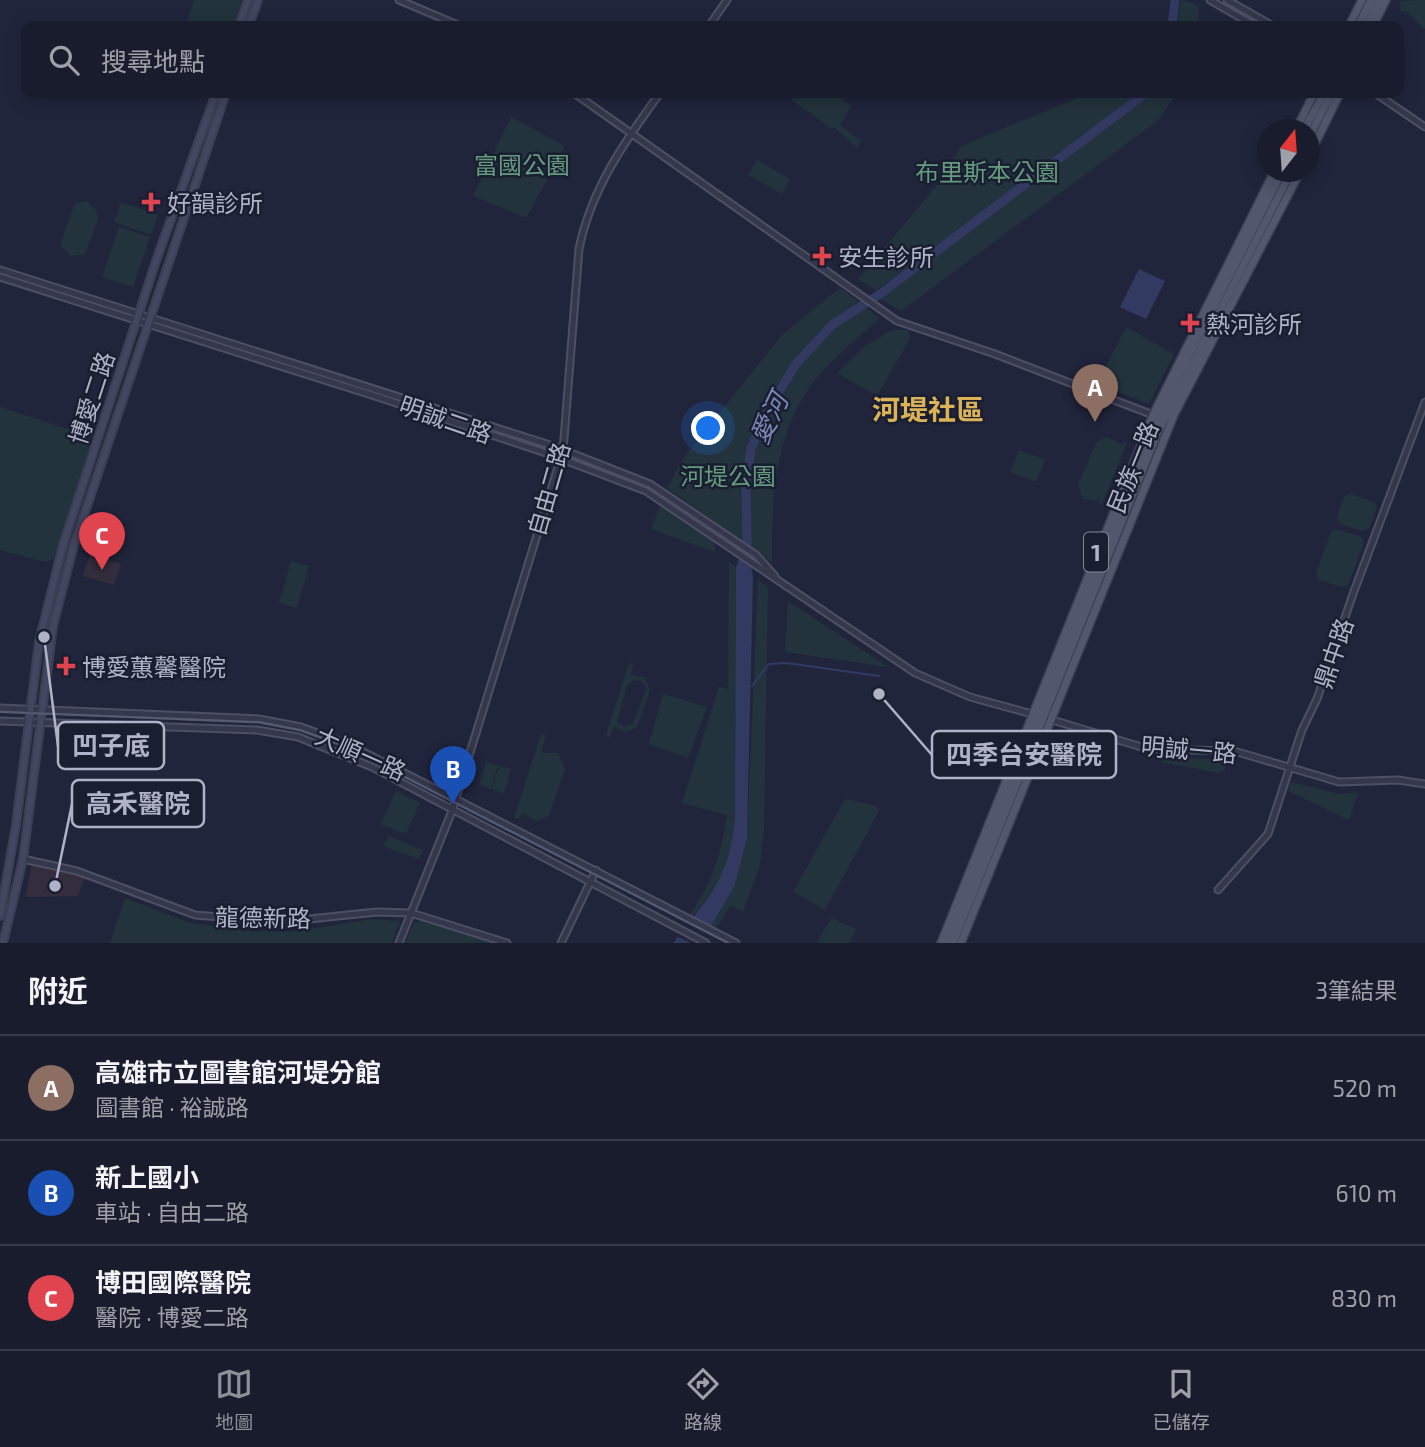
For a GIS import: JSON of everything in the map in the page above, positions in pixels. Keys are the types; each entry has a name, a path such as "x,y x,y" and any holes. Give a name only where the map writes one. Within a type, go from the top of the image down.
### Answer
{"main road":[{"path":"241,21 248,0"},
{"path":"251,21 258,0"},
{"path":"1352,21 1362,0"},
{"path":"1360,21 1371,0"},
{"path":"1368,21 1379,0"},
{"path":"1376,21 1386,0"},
{"name":"博愛二路","path":"0,916 16,825 29,709 43,623 63,545 139,312 214,98"},
{"name":"博愛二路","path":"3,943 23,859 53,626 73,548 224,98"},
{"path":"1301,119 1312,98"},
{"path":"1310,119 1321,98"},
{"path":"1318,119 1329,98"},
{"path":"1320,133 1338,98"},
{"name":"民族一路","path":"953,943 1161,418 1269,182"},
{"name":"民族一路","path":"947,943 1161,418 1277,182"},
{"name":"民族一路","path":"1161,418 1286,182"},
{"name":"民族一路","path":"1161,418 1294,182"},
{"name":"民族一路","path":"940,943 1041,717"},
{"name":"民族一路","path":"961,943 1041,717"}],"street":[{"path":"399,0 448,21"},
{"path":"712,21 727,0"},
{"path":"1210,0 1246,21"},
{"path":"1227,0 1264,21"},
{"path":"581,98 897,321 995,354 1161,418"},
{"name":"自由二路","path":"399,943 456,799 563,450 582,234 604,178 656,98"},
{"path":"1382,98 1425,127"},
{"name":"明誠二路","path":"0,270 139,312 563,450 650,484 752,552 768,566 777,579"},
{"name":"明誠二路","path":"0,277 381,398 646,491 777,579"},
{"name":"鼎中路","path":"1218,890 1268,834 1290,766 1425,402"},
{"path":"777,579 926,679 971,697 1041,717"},
{"name":"大順一路","path":"0,708 259,719 301,727 350,745 736,943"},
{"name":"明誠一路","path":"1041,717 1148,750 1234,751 1339,782 1398,780 1425,784"},
{"name":"大順一路","path":"0,721 257,730 298,737 372,767 703,942"},
{"name":"龍德新路","path":"23,859 77,872 173,908 213,918 280,922 377,912 411,913 507,943"},
{"path":"561,943 596,870"}],"shaded area":[{"path":"90,554 121,564 114,585 83,576"},
{"path":"39,864 85,877 78,896 26,897 31,867"}],"green space":[{"path":"194,0 242,0 236,21 188,21"},
{"path":"1181,0 1199,5 1198,21 1178,21"},
{"path":"1425,0 1425,29 1407,12 1401,11 1400,1"},
{"path":"840,98 851,106 840,125 861,140 857,148 834,127 832,129 792,100"},
{"name":"布里斯本公園","path":"1078,98 1132,98 1118,112 1006,198 876,290 858,279 940,182 961,146"},
{"path":"1144,98 1173,98 1158,120 901,311 879,298"},
{"name":"富國公園","path":"511,117 563,145 564,149 526,218 473,196"},
{"path":"757,160 790,179 782,194 748,175"},
{"path":"87,201 96,210 98,219 85,254 71,256 60,245 75,203"},
{"path":"121,202 158,215 151,235 114,222"},
{"path":"119,227 150,237 133,287 102,277"},
{"name":"河堤公園","path":"840,288 880,318 820,374 793,416 779,463 775,488 772,563 667,488 684,457 782,335"},
{"path":"1126,327 1174,354 1149,404 1097,384"},
{"path":"892,330 908,330 910,338 877,396 837,373 865,346"},
{"path":"0,407 88,436 92,445 53,560 45,562 0,550"},
{"path":"1107,437 1122,445 1123,442 1127,443 1101,506 1099,501 1083,499 1078,485 1096,443"},
{"path":"1019,450 1045,460 1036,482 1010,472"},
{"path":"1349,494 1374,502 1377,507 1369,528 1363,531 1340,524 1337,518 1344,497"},
{"name":"河堤公園","path":"661,504 715,541 715,552 651,529"},
{"path":"1336,529 1361,537 1364,542 1348,585 1341,587 1317,579 1316,573 1331,532"},
{"path":"291,561 309,566 297,608 279,603"},
{"path":"729,562 736,567 735,818 724,871 719,882 693,916 690,915 715,867 727,815 682,803 719,687 728,689"},
{"path":"758,580 768,587 764,831 760,865 743,912 731,905 715,930 710,928 735,885 747,838"},
{"path":"788,601 888,667 785,652"},
{"path":"629,663 634,664 630,675 644,677 650,690 637,727 625,732 614,726 610,737 606,735","holes":["636,679 644,684 646,690 633,723 625,727 617,722 627,685"]},
{"path":"663,694 707,707 688,758 649,744"},
{"path":"541,734 546,735 541,753 558,753 565,769 549,816 536,821 522,813 519,819 514,818"},
{"path":"1162,756 1225,760 1225,770 1219,773 1161,762"},
{"path":"486,762 498,765 491,789 479,785"},
{"path":"499,766 511,769 504,793 492,789"},
{"path":"1291,782 1339,794 1358,793 1349,820 1288,791"},
{"path":"396,791 420,803 406,834 381,824"},
{"path":"845,799 876,806 879,811 825,910 793,892"},
{"path":"388,836 423,850 419,859 383,846"},
{"path":"125,898 190,923 252,931 290,932 372,919 400,921 392,943 110,943"},
{"path":"831,918 856,929 850,943 817,943"},
{"path":"423,919 501,943 405,943 413,924"}],"water":[{"path":"1139,269 1165,281 1146,319 1120,307"},
{"path":"747,537 753,578 747,838 735,885 713,923 696,943 673,943 716,886 728,858 732,840 735,818 736,567"}],"pier":[{"path":"690,916 712,928 700,943 691,943 676,936"}],"waterway":[{"name":"愛河","path":"1173,21 1175,0"},
{"name":"愛河","path":"747,547 746,484 751,449 763,418 796,364 832,325 880,294 1139,98"},
{"path":"752,686 769,664 787,663 879,676"}],"tram line":[{"path":"0,712 259,722 300,730 343,745 728,943"}],"place":[{"name":"好韻診所","path":"151,202"},
{"name":"安生診所","path":"822,256"},
{"name":"熱河診所","path":"1190,323"},
{"name":"高雄市立圖書館河堤分館","path":"1095,422"},
{"name":"博田國際醫院","path":"102,570"},
{"name":"凹子底","path":"44,637"},
{"name":"博愛蕙馨醫院","path":"66,666"},
{"name":"四季台安醫院","path":"879,694"},
{"name":"新上國小","path":"453,804"},
{"name":"高禾醫院","path":"55,886"}],"district":[{"name":"河堤社區","path":"928,409"}]}
